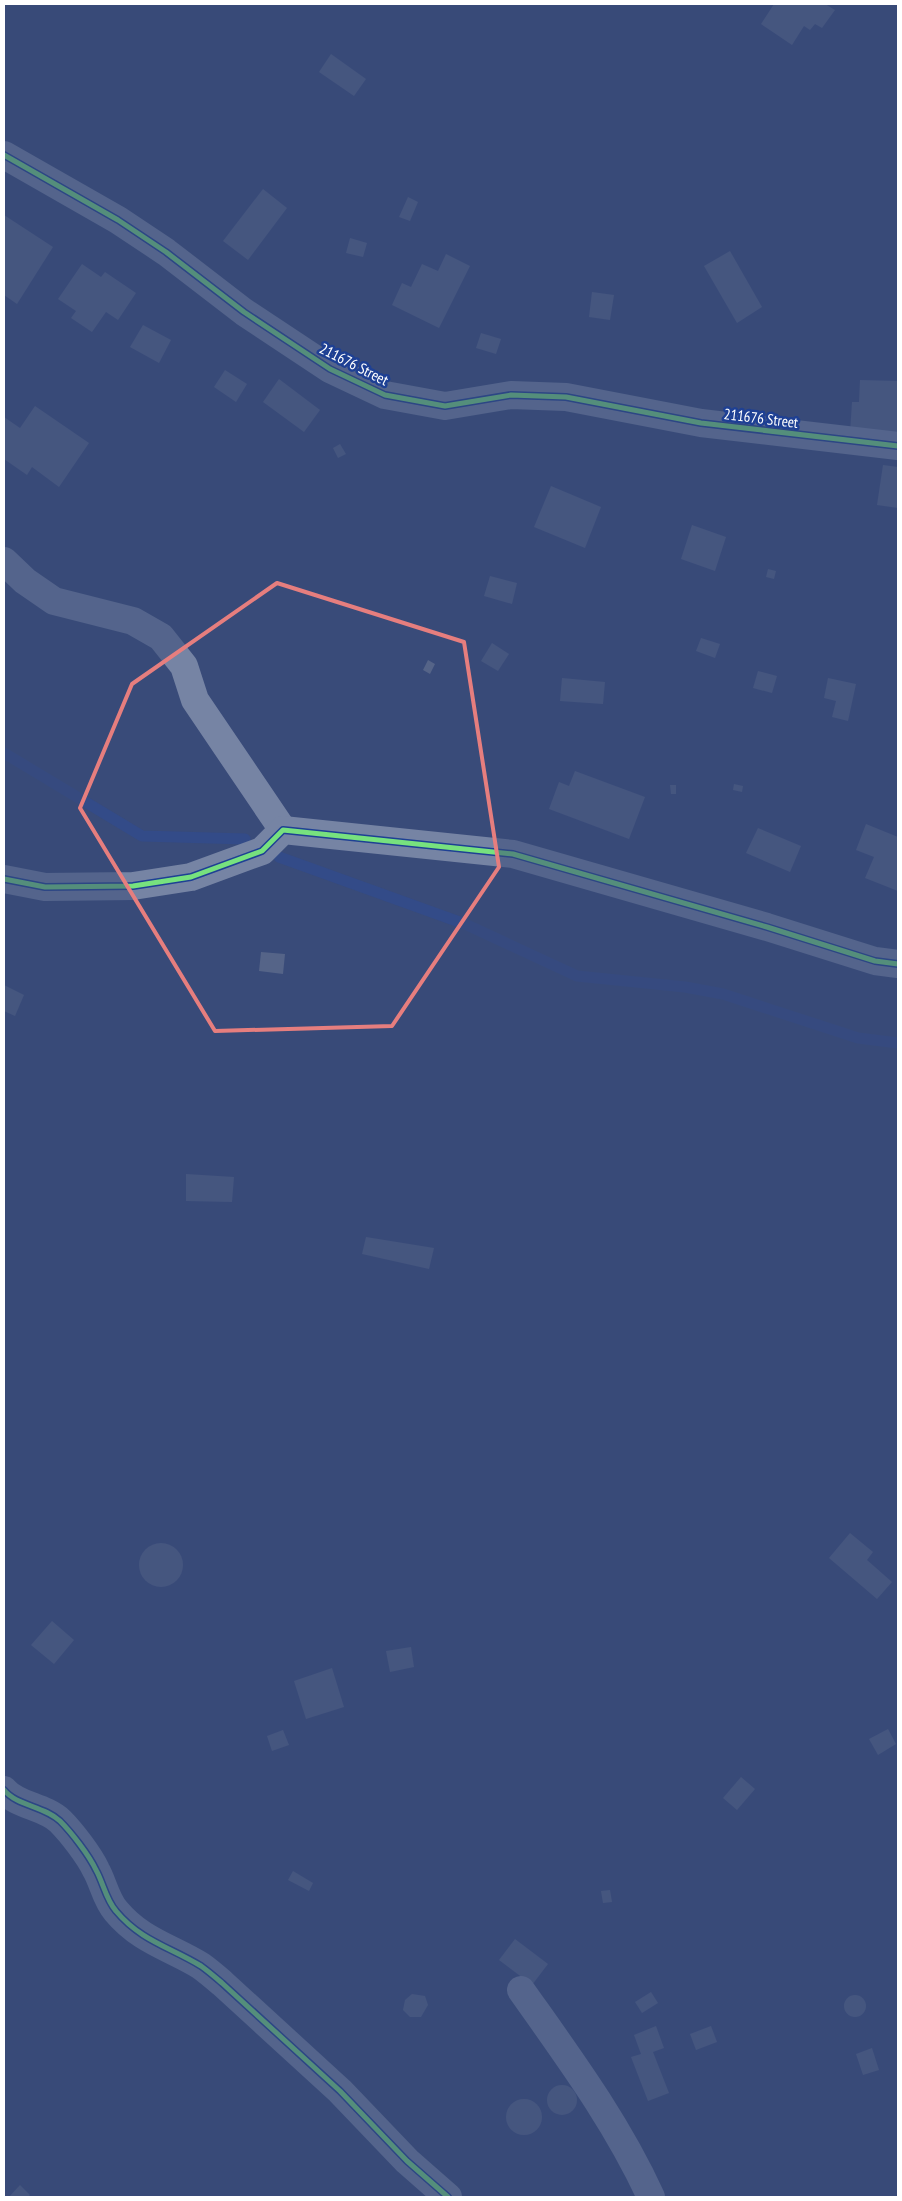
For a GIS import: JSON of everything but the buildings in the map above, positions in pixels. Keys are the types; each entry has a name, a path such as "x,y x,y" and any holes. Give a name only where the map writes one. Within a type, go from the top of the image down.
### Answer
{"street":[{"name":"211676 Street","path":"4,155 118,220 158,247 244,312 330,369 385,395 446,406 511,395 566,398 701,423 898,446"},
{"path":"4,562 25,581 54,601 133,621 161,637 184,666 195,700 283,830 513,854 768,927 875,962 898,964"},
{"path":"4,879 45,887 133,886 191,878 262,851 283,830"},
{"path":"4,1790 9,1796 45,1811 59,1821 96,1868 114,1910 153,1943 203,1967 222,1983 340,2092 407,2161 448,2197"},
{"path":"521,1990 596,2096 634,2161 651,2197"}],"highlighted area":[{"path":"277,583 464,642 499,867 392,1026 215,1031 80,808 132,684"}],"waterway":[{"path":"4,753 142,836 245,839"},
{"path":"279,857 465,924 577,976 685,987 723,994 858,1038 898,1043"}],"cycle path":[{"path":"4,155 118,220 166,252 244,312 330,369 385,395 445,406 511,395 566,397 701,423 898,446"},
{"path":"4,879 45,887 133,886 191,877 262,851 283,830 513,854 767,927 875,961 898,964"},
{"path":"4,1790 16,1799 46,1812 60,1821 89,1858 116,1911 135,1930 201,1966 219,1981 340,2091 407,2161 448,2197"}]}
